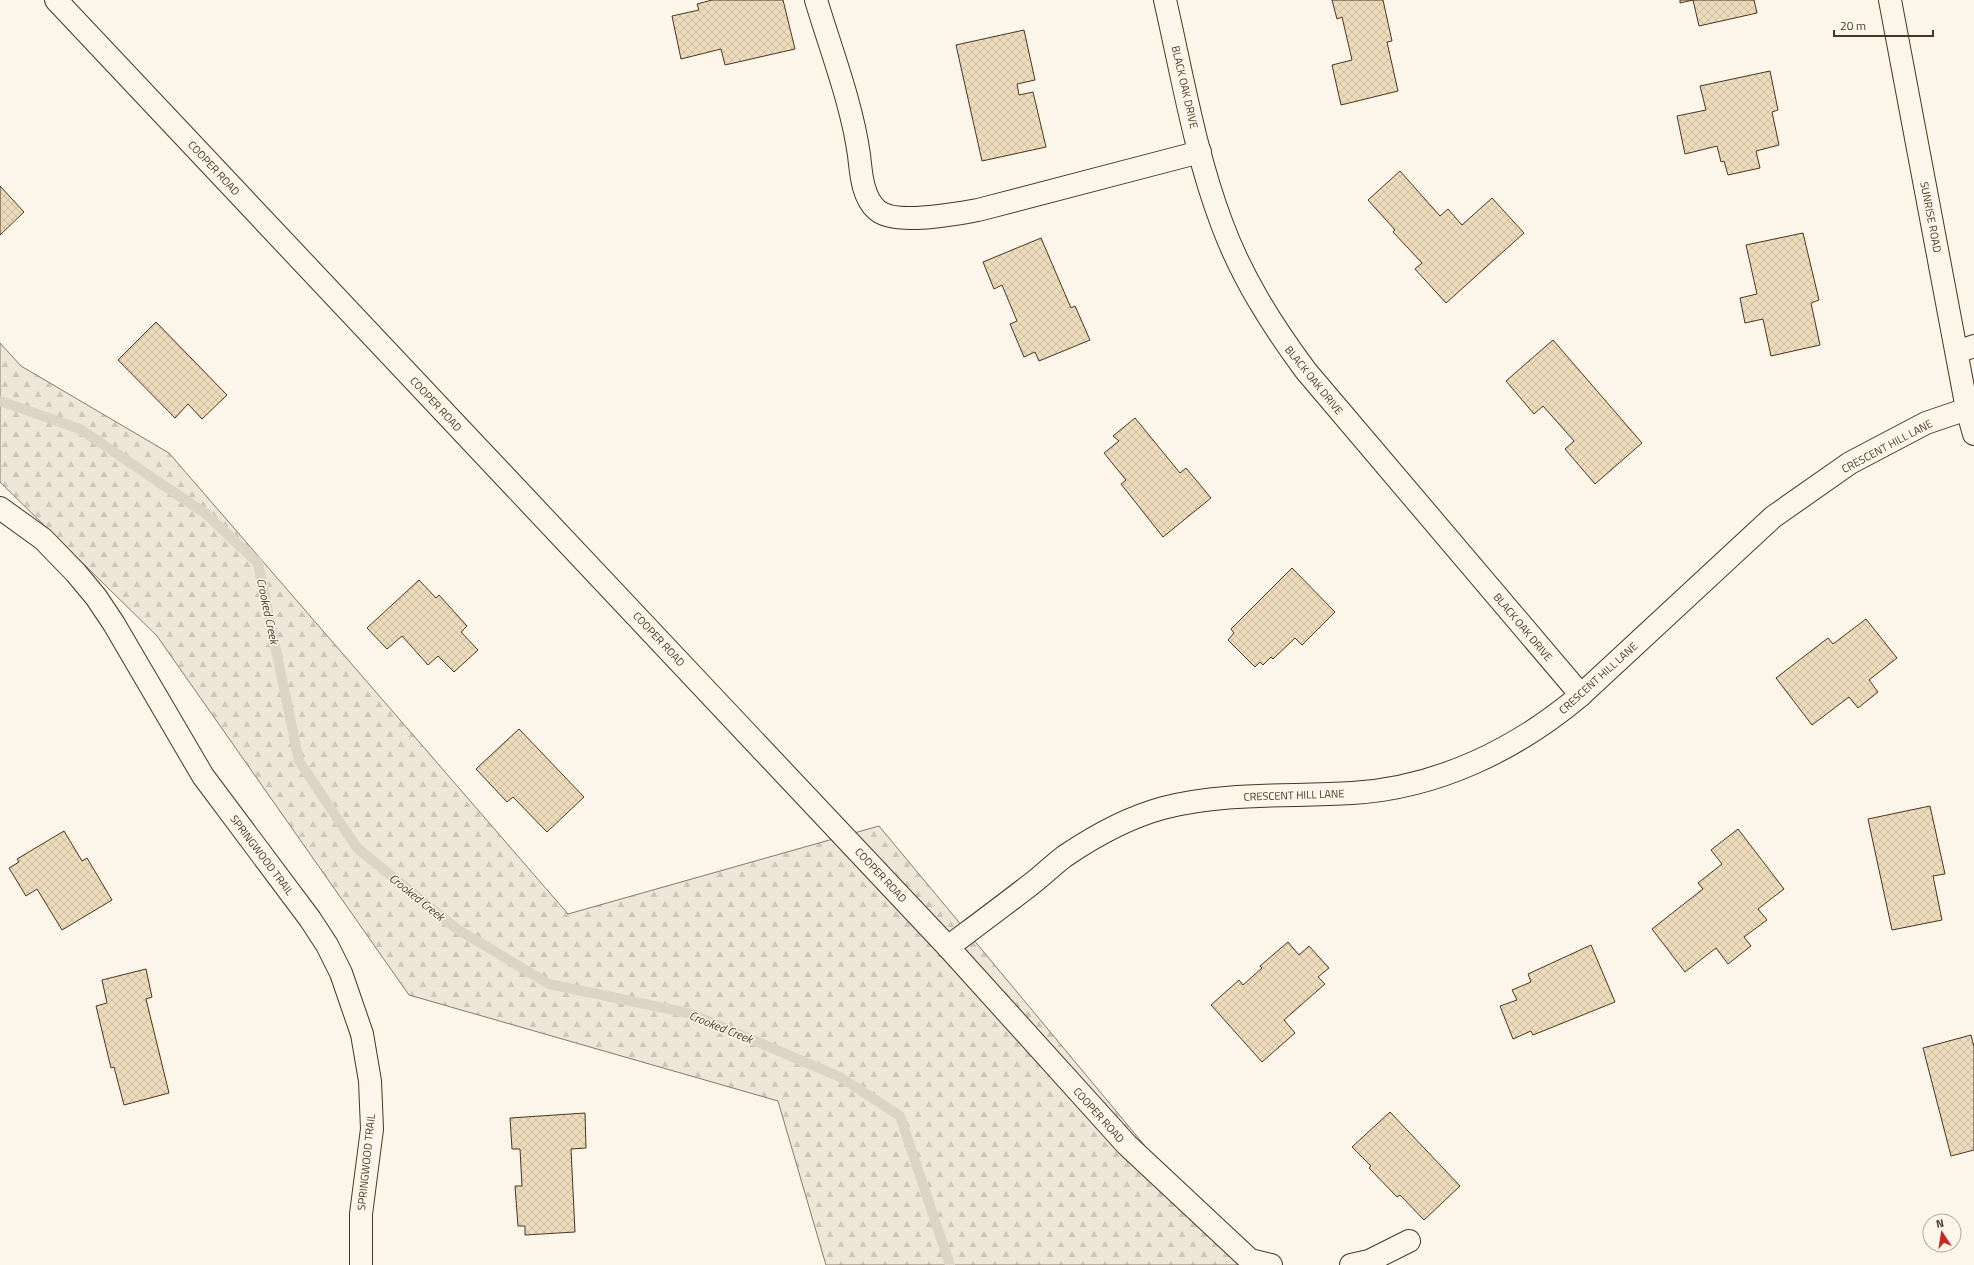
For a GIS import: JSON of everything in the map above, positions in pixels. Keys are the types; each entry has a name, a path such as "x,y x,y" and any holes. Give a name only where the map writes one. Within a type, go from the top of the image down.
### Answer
{"street":[{"name":"COOPER ROAD","path":"56,0 948,947 1127,1146 1250,1260 1271,1265"},
{"path":"816,0 855,133 861,175 866,194 876,209 888,215 906,218 942,216 978,210 1200,152"},
{"name":"BLACK OAK DRIVE","path":"1166,0 1200,152 1212,196 1233,252 1262,307 1288,347 1581,695"},
{"name":"SUNRISE ROAD","path":"1890,0 1965,349 1967,409 1974,434"},
{"name":"CRESCENT HILL LANE","path":"948,947 1066,856 1119,825 1163,808 1208,799 1367,792 1430,779 1489,757 1557,716 1773,517 1850,463 1926,423 1967,409"},
{"name":"SPRINGWOOD TRAIL","path":"0,508 43,539 76,573 96,597 114,624 203,776 310,919 327,945 342,973 358,1018 370,1081 372,1129 361,1214 361,1265"},
{"path":"1351,1265 1369,1261 1409,1241"}],"green space":[{"path":"0,343 21,366 169,453 568,914 879,826 1244,1265 826,1265 778,1101 409,995 157,636 0,482"}],"building":[{"path":"712,0 783,0 795,49 725,65 721,49 681,59 672,16 699,10 697,4"},
{"path":"1332,0 1383,0 1392,41 1387,42 1398,91 1341,105 1332,65 1352,60 1342,17 1337,19"},
{"path":"1680,0 1693,0 1680,3"},
{"path":"1693,0 1754,0 1757,13 1699,26"},
{"path":"1024,30 1035,80 1017,84 1019,95 1033,92 1046,147 982,161 956,45"},
{"path":"1770,71 1778,110 1772,112 1779,145 1756,151 1760,168 1728,175 1724,161 1721,162 1717,146 1685,154 1677,116 1706,110 1700,86"},
{"path":"1400,171 1440,216 1448,209 1462,225 1492,198 1524,233 1446,303 1415,269 1422,263 1393,232 1395,230 1368,200"},
{"path":"0,186 24,212 0,235"},
{"path":"1803,233 1819,300 1811,303 1820,345 1771,356 1763,319 1745,323 1740,298 1757,294 1746,245"},
{"path":"1041,238 1071,308 1075,306 1090,340 1039,361 1035,352 1024,357 1010,324 1017,321 1002,285 994,289 983,262"},
{"path":"156,322 227,395 202,419 188,404 175,418 118,360"},
{"path":"1553,340 1642,443 1595,484 1565,449 1574,441 1543,406 1534,414 1506,381"},
{"path":"1135,418 1180,473 1186,468 1211,498 1163,537 1121,484 1126,480 1104,453 1119,441 1113,436"},
{"path":"1292,568 1335,612 1302,645 1295,638 1273,659 1271,657 1263,665 1260,662 1255,667 1228,640 1234,633 1231,629"},
{"path":"419,580 436,598 439,595 467,626 461,632 478,650 454,672 438,656 428,665 402,636 387,649 367,628"},
{"path":"1866,619 1897,658 1869,680 1878,692 1858,708 1849,697 1812,725 1776,678 1828,638 1833,644"},
{"path":"519,729 584,797 547,832 513,797 507,802 476,769"},
{"path":"1930,806 1945,874 1933,876 1942,920 1892,930 1868,819"},
{"path":"1738,829 1784,889 1758,909 1767,920 1744,937 1751,946 1728,964 1716,948 1685,972 1652,929 1703,889 1698,883 1722,864 1711,850"},
{"path":"64,831 82,861 87,858 112,900 62,930 37,889 26,896 9,868 19,862 17,859"},
{"path":"1288,942 1299,955 1309,946 1329,968 1318,977 1325,984 1284,1020 1295,1033 1262,1062 1211,1005 1239,980 1243,985 1262,968 1260,966"},
{"path":"1591,945 1615,1002 1533,1035 1531,1031 1513,1039 1500,1006 1517,1000 1512,990 1531,982 1528,974"},
{"path":"146,969 152,997 146,999 169,1093 124,1105 114,1067 111,1068 96,1006 107,1003 102,980"},
{"path":"1971,1035 1974,1047 1974,1150 1951,1156 1923,1048"},
{"path":"1390,1112 1460,1186 1424,1220 1400,1195 1397,1197 1369,1168 1371,1166 1352,1147"},
{"path":"585,1113 586,1148 571,1149 575,1232 525,1235 525,1226 518,1226 515,1186 522,1186 520,1149 512,1149 510,1118"}],"waterway":[{"name":"Crooked Creek","path":"0,401 80,429 206,514 258,563 299,761 357,848 457,929 549,984 692,1014 840,1077 900,1116 950,1265"}]}
